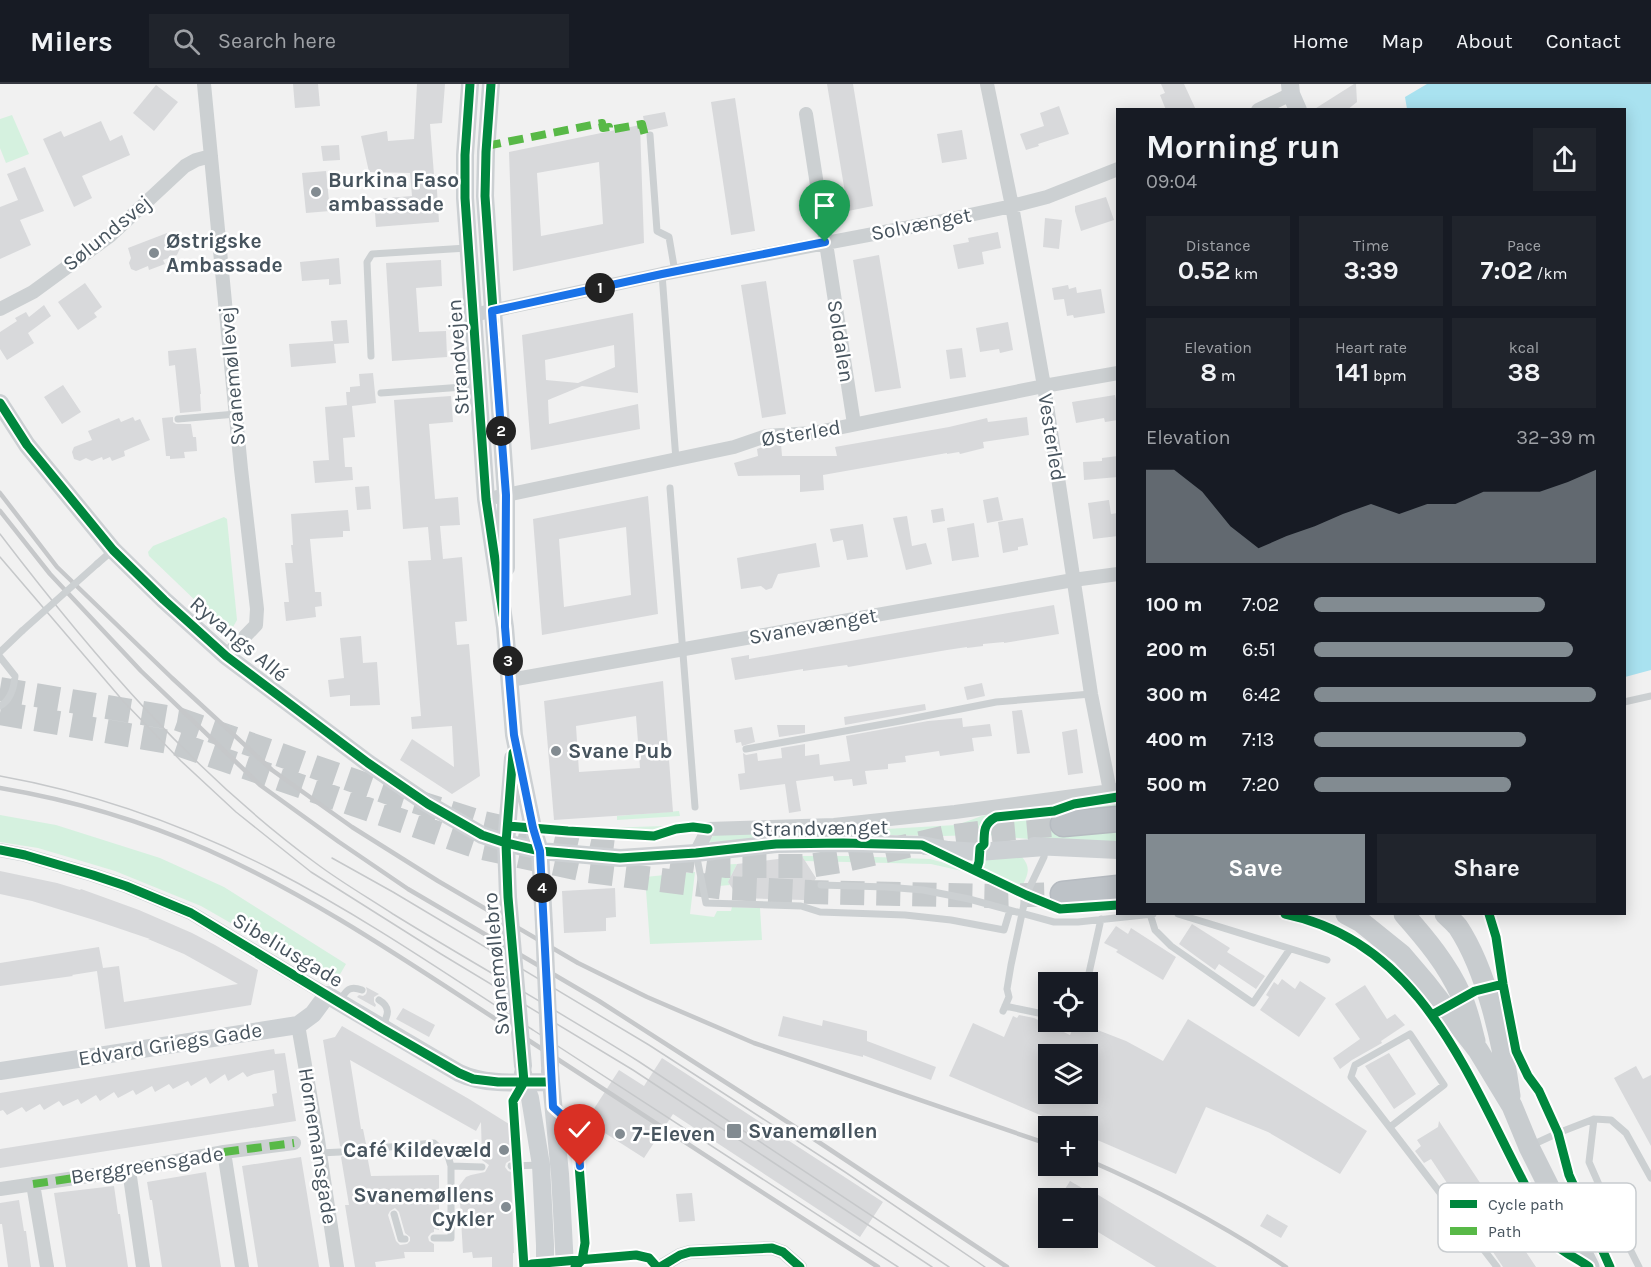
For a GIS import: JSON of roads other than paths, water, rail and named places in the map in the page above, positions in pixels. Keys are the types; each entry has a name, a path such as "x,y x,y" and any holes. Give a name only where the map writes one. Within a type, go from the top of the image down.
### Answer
{"highway":[{"path":"1063,824 1116,819"},
{"path":"1063,894 1116,888"}],"main road":[{"path":"1348,915 1361,922 1402,955 1478,1050 1512,1106 1547,1183"},
{"path":"1405,915 1438,953 1451,974 1462,998 1478,1050"},
{"path":"1451,918 1474,959 1485,987 1494,1016 1512,1106"},
{"path":"1425,982 1451,974 1474,959"},
{"path":"1581,1252 1588,1267"}],"street":[{"name":"Svanemøllevej","path":"204,84 257,609 256,625 226,656"},
{"name":"Strandvejen","path":"470,84 465,155 465,198 486,499 505,627 514,735 533,828 540,851"},
{"name":"Strandvejen","path":"491,84 485,196 506,495 505,627"},
{"name":"Vesterled","path":"987,84 1012,206 1044,386 1091,694 1114,791"},
{"path":"1262,108 1290,93"},
{"name":"Soldalen","path":"806,114 854,424"},
{"name":"Sølundsvej","path":"0,309 33,292 111,235 185,166 196,160 212,156"},
{"name":"Solvænget","path":"473,315 669,273 1012,206 1047,197 1116,170"},
{"name":"Østerled","path":"486,499 734,447 765,436 813,433 1116,373"},
{"name":"Ryvangs Allé","path":"0,403 27,446 113,550 226,656 368,763 428,804 483,835 540,851"},
{"name":"Svanevænget","path":"510,680 1116,574"},
{"name":"Strandvejen","path":"506,843 514,735"},
{"name":"Strandvænget","path":"696,853 708,830 834,825 1114,791"},
{"name":"Strandvænget","path":"540,851 620,858 696,853 776,844 922,845 952,840 984,839 1045,847 1116,850"},
{"name":"Svanemøllebro","path":"506,843 508,897 523,1074 530,1098 541,1165 544,1267"},
{"name":"Sibeliusgade","path":"0,850 93,875 137,890 191,913 381,1028 473,1080 523,1074 550,1074"},
{"path":"540,851 550,1074 560,1174 565,1267"},
{"path":"298,1025 333,999"},
{"name":"Edvard Griegs Gade","path":"0,1071 298,1025"},
{"name":"Hornemansgade","path":"298,1025 337,1267"},
{"name":"Berggreensgade","path":"0,1189 129,1170 224,1152 294,1143"},
{"path":"224,1152 242,1267"},
{"path":"129,1170 143,1267"},
{"path":"33,1184 47,1267"},
{"path":"660,1267 690,1252 772,1248 783,1252 800,1267"}],"lane":[{"path":"650,135 657,231 669,237 676,460"},
{"path":"371,356 367,262 372,254 468,248"},
{"path":"381,393 478,386"},
{"path":"178,419 236,414"},
{"path":"670,488 695,807"},
{"path":"0,651 113,550"},
{"path":"0,657 15,676 14,687 6,703 0,706"},
{"path":"746,749 900,722 996,702 1091,694"},
{"path":"1626,702 1651,696"},
{"path":"1038,1013 1004,1008 1009,997 1007,989 1026,895 1044,857 1045,847"},
{"path":"696,853 706,903 801,906 820,912 905,915 951,920 1004,930 1010,910"},
{"path":"821,885 923,890 969,899 1054,921 1142,915"},
{"path":"1152,915 1155,930 1171,946 1253,1003 1290,949"},
{"path":"1181,915 1327,960"},
{"path":"1089,972 1101,919"},
{"path":"333,999 354,987 362,990"},
{"path":"379,1000 388,1009 381,1028"},
{"path":"1390,1127 1444,1085 1410,1034 1355,1065 1351,1077 1438,1190"},
{"path":"1594,1119 1589,1162 1598,1183"},
{"path":"1529,1147 1594,1119 1611,1120 1626,1133 1651,1178"},
{"path":"366,1149 434,1143 448,1156 451,1166 451,1238 434,1238"},
{"path":"320,1153 340,1152"},
{"path":"511,1166 541,1165"},
{"path":"451,1166 482,1167"},
{"path":"394,1214 400,1239 405,1239"},
{"path":"1486,1252 1497,1267"},
{"path":"1632,1252 1639,1267"}],"water":[{"path":"1427,84 1651,84 1651,670 1626,677 1626,108 1407,108 1405,97"}],"tunnel":[{"path":"0,689 178,719 392,794 483,823 593,848 616,851"},
{"path":"0,713 175,743 478,847 589,871 725,888 991,896 1063,894"},
{"path":"671,858 727,866 809,866 947,837 1063,824"}],"tram line":[{"path":"0,534 71,624 147,711 228,791 317,864 393,914 638,1061 949,1267"},
{"path":"0,557 124,702 181,761 236,812 311,872 633,1070 932,1267"},
{"path":"0,776 71,792 174,825 240,854 307,888 405,947 898,1267"},
{"path":"332,858 649,1045 845,1172 985,1267"}],"railway":[{"path":"0,493 57,567 272,770 352,827 438,881 578,963 647,997 754,1043 1038,1141"},
{"path":"0,511 50,574 141,671 260,785 408,889 599,1001 1007,1267"},
{"path":"0,788 80,805 158,830 208,850 290,891 409,963 878,1267"},
{"path":"1098,1165 1189,1209 1286,1267"}],"place":[{"name":"Burkina Faso ambassade","path":"316,192"},
{"name":"Østrigske Ambassade","path":"154,253"},
{"name":"Svane Pub","path":"556,751"},
{"name":"Svanemøllen","path":"734,1131"},
{"name":"7-Eleven","path":"620,1134"},
{"name":"Café Kildevæld","path":"504,1150"},
{"name":"Svanemøllens Cykler","path":"506,1207"}]}
